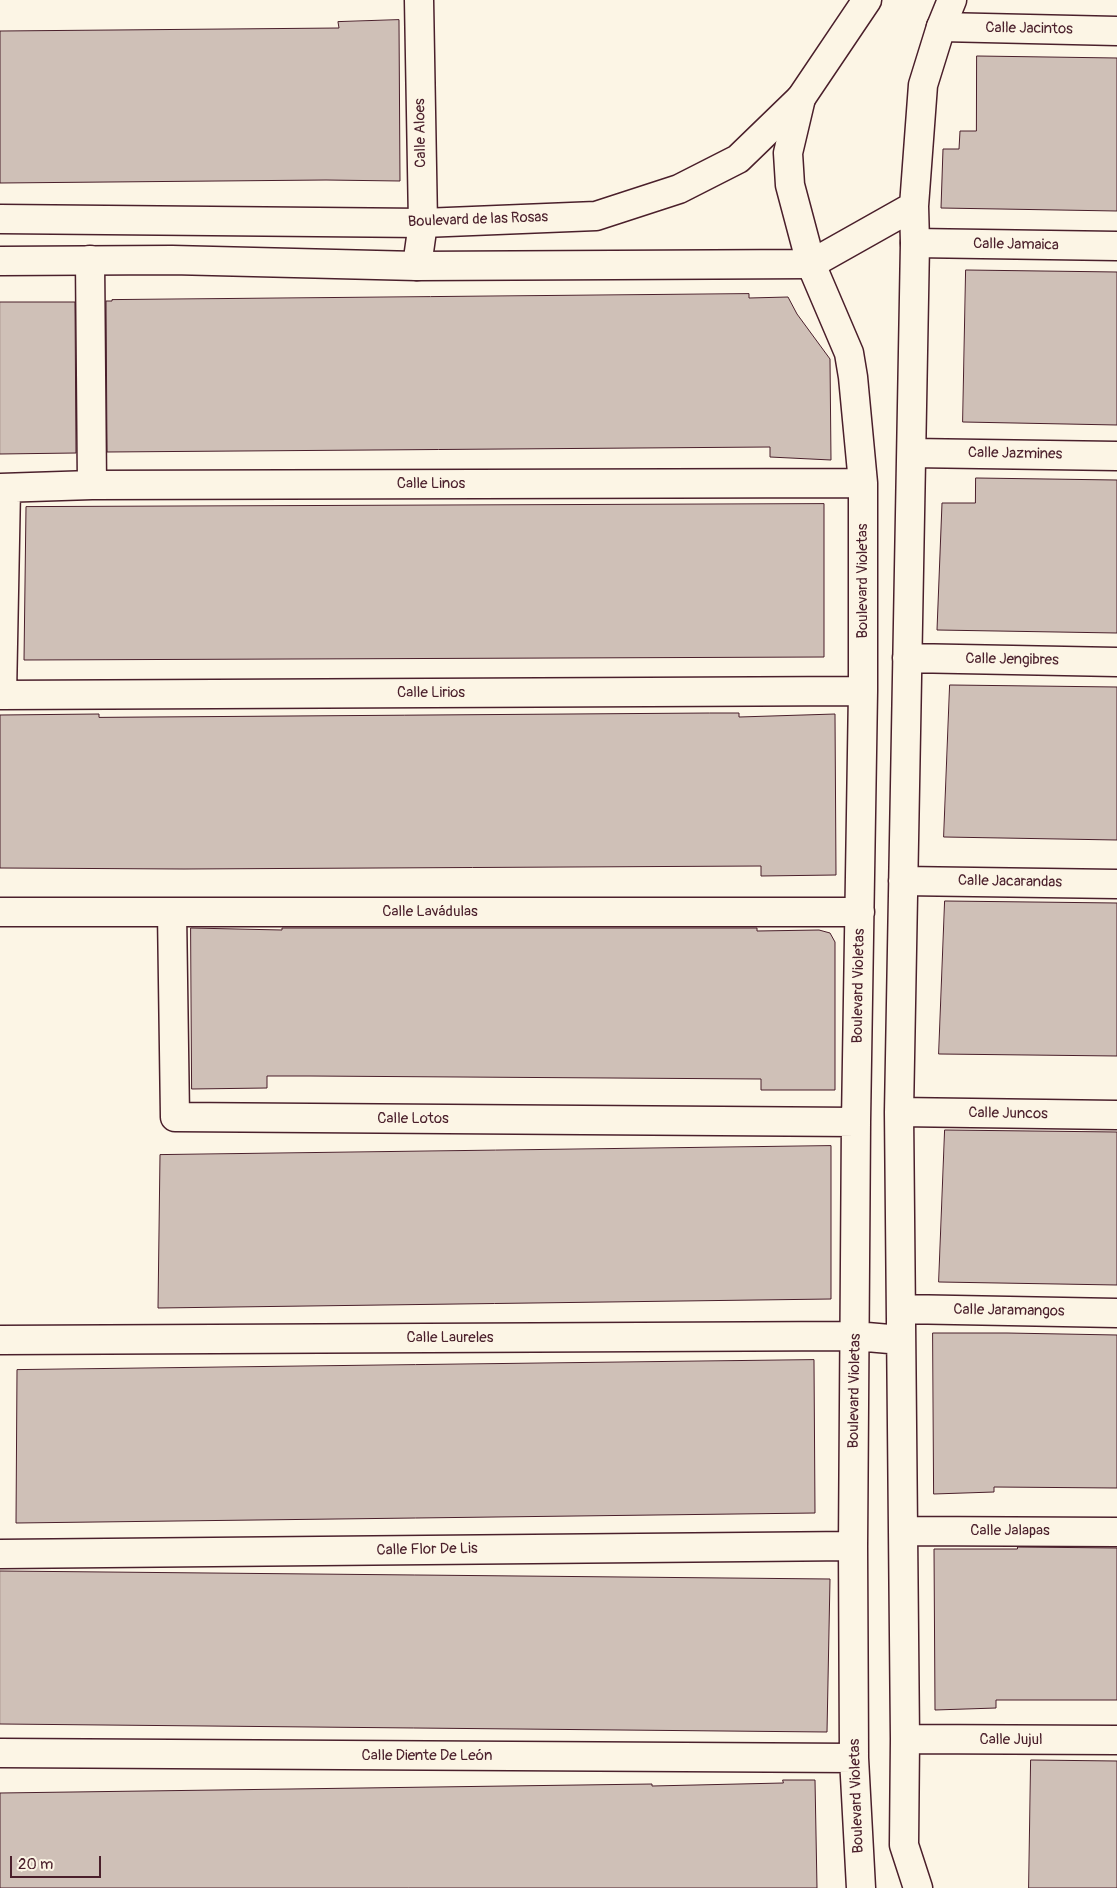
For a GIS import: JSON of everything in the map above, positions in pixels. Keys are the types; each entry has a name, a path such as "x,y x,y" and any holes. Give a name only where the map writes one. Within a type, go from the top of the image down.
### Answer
{"street":[{"name":"Calle Aloes","path":"417,266 423,223 419,0"},
{"name":"Boulevard de las Rosas","path":"0,219 423,223 596,216 670,192 738,159 801,98 867,0"},
{"path":"918,1888 904,1845 904,1531 899,1112 906,658 912,453 914,206 923,86 941,27 952,0"},
{"name":"Calle Jacintos","path":"941,27 1117,31"},
{"name":"Boulevard Violetas","path":"801,98 788,153 790,184 811,264 849,352 863,483 863,691 856,1122 856,1336 853,1546 854,1758 861,1888"},
{"path":"0,261 90,260 417,266 811,264 914,206"},
{"name":"Calle Jamaica","path":"915,243 1117,246"},
{"path":"90,260 92,485"},
{"name":"Calle Jazmines","path":"912,453 1117,456"},
{"name":"Calle Linos","path":"3,488 92,485 863,483"},
{"path":"1,695 3,488"},
{"name":"Calle Jengibres","path":"906,658 1117,662"},
{"name":"Calle Lirios","path":"1,695 863,691"},
{"name":"Calle Jacarandas","path":"903,881 1117,884"},
{"name":"Calle Lavádulas","path":"0,912 172,912 860,921 902,930"},
{"name":"Calle Lotos","path":"172,912 175,1117 856,1122"},
{"name":"Calle Juncos","path":"899,1112 1117,1115"},
{"name":"Calle Jaramangos","path":"901,1309 1117,1313"},
{"name":"Calle Laureles","path":"0,1340 856,1336 901,1340"},
{"name":"Calle Jalapas","path":"904,1531 1117,1532"},
{"name":"Calle Flor De Lis","path":"0,1554 853,1546"},
{"name":"Calle Jujul","path":"905,1739 1117,1740"},
{"name":"Calle Diente De León","path":"0,1754 854,1758"}],"building":[{"path":"399,20 400,181 0,183 0,31 339,28 338,22"},
{"path":"977,56 1117,58 1117,211 941,208 943,149 959,149 960,131 976,131"},
{"path":"966,270 1117,272 1117,425 963,422"},
{"path":"749,294 749,298 788,297 797,314 830,359 831,460 770,457 770,447 107,452 106,301"},
{"path":"0,302 75,302 76,453 0,454"},
{"path":"976,478 1117,480 1117,633 937,630 942,503 975,503"},
{"path":"824,504 824,657 24,660 26,507"},
{"path":"950,685 1117,687 1117,840 944,837"},
{"path":"739,713 739,717 835,714 836,875 761,876 761,866 0,868 0,715 99,714 99,717"},
{"path":"945,901 1117,903 1117,1056 939,1054"},
{"path":"191,928 282,930 282,928 757,928 757,931 819,930 830,933 835,942 835,1090 761,1090 761,1079 310,1076 267,1076 267,1088 192,1089"},
{"path":"945,1130 1117,1132 1117,1285 939,1282"},
{"path":"831,1146 831,1299 158,1308 160,1155"},
{"path":"933,1333 1117,1335 1117,1488 994,1487 994,1492 934,1494"},
{"path":"814,1360 815,1513 16,1523 17,1370"},
{"path":"1018,1547 1117,1548 1117,1700 996,1700 996,1708 935,1710 934,1549 1017,1549"},
{"path":"0,1571 830,1579 827,1732 0,1724"},
{"path":"1031,1760 1117,1761 1117,1888 1029,1888"},
{"path":"783,1780 815,1780 817,1888 0,1888 0,1793 652,1784 652,1786 783,1783"}]}
